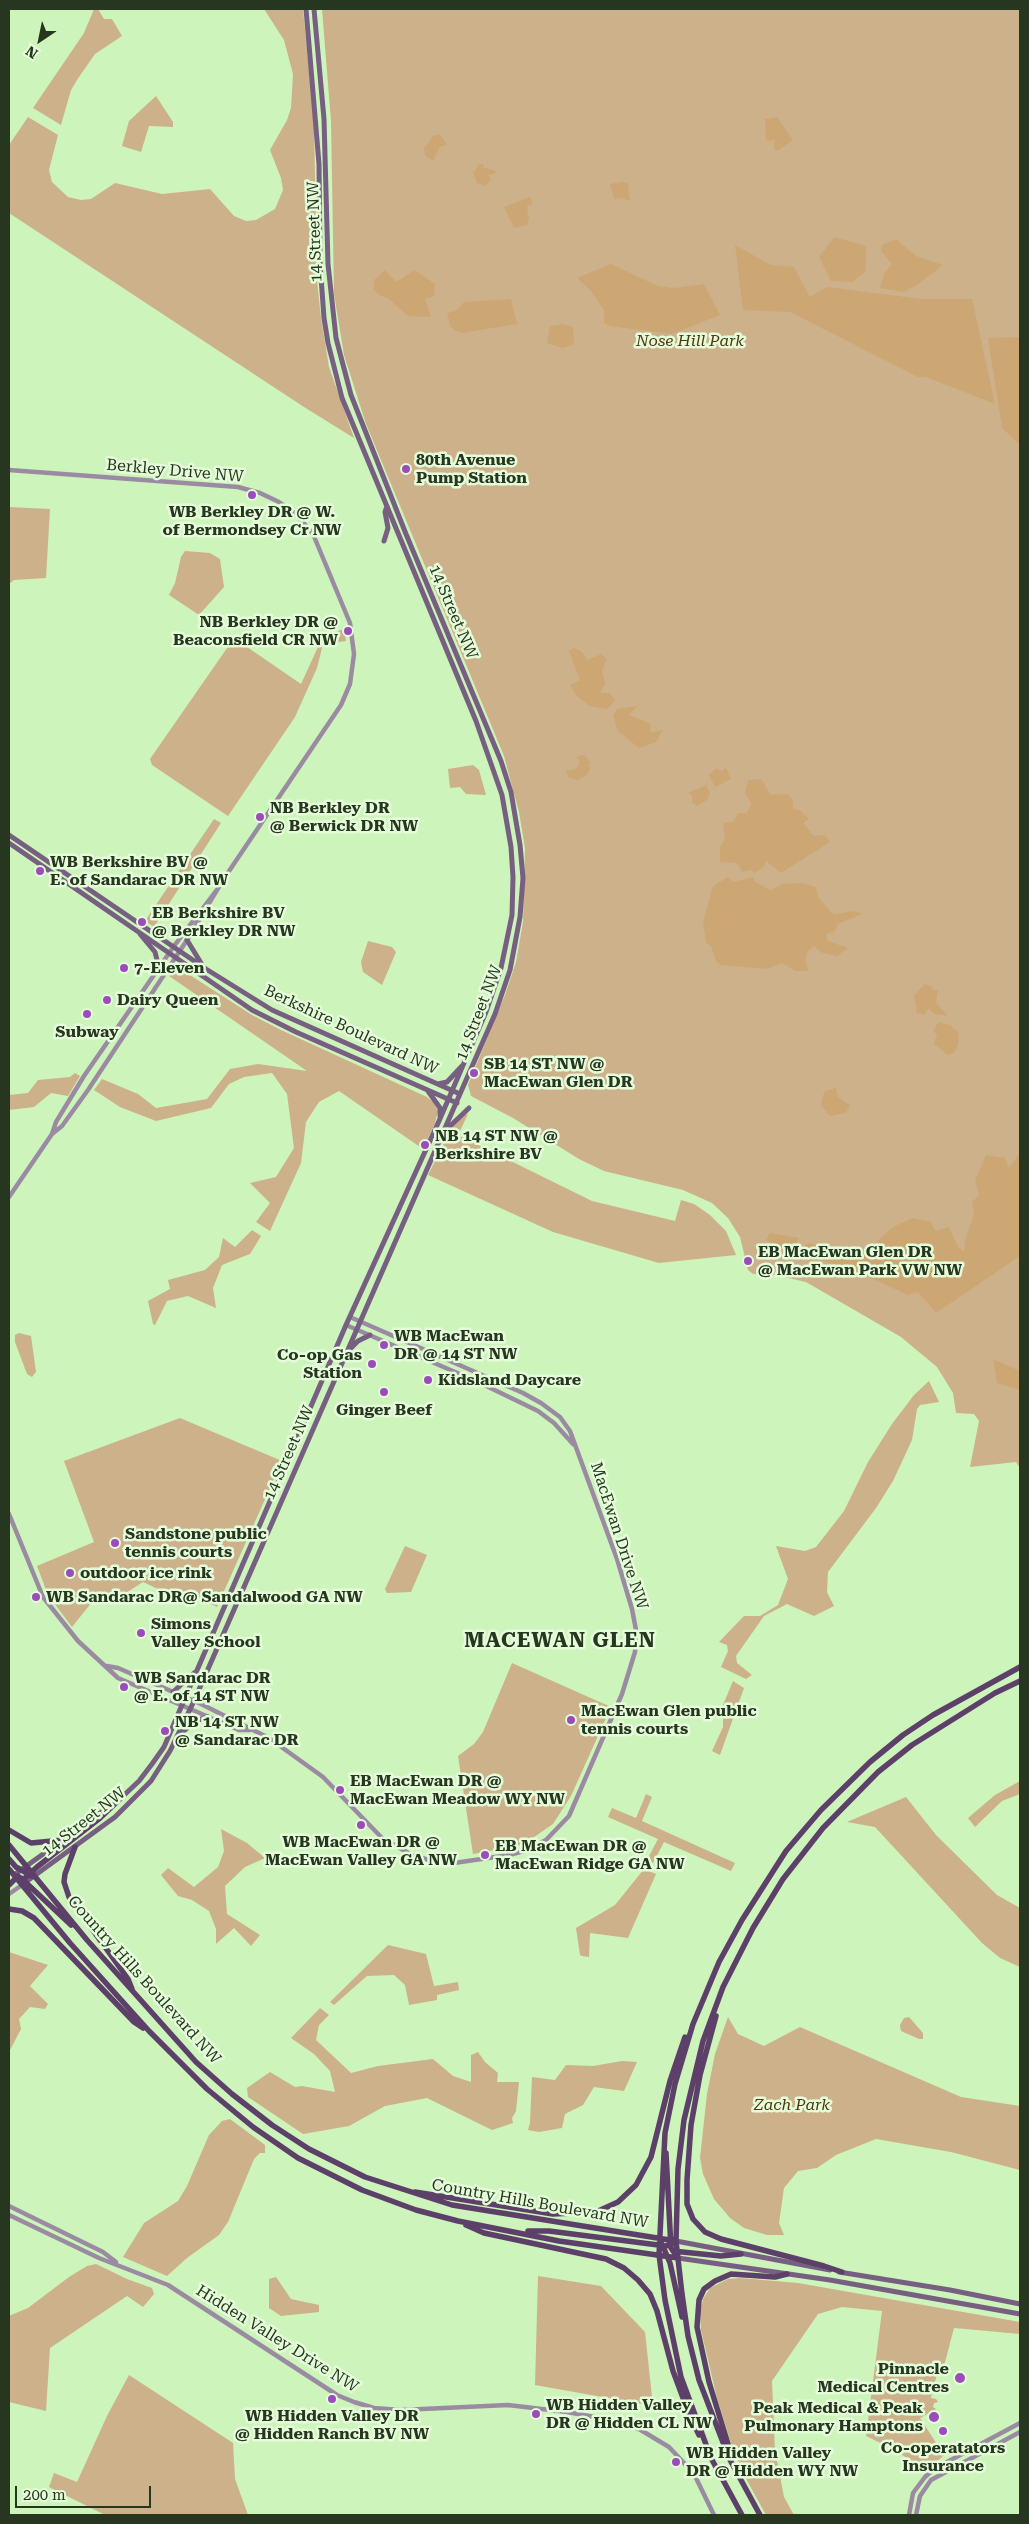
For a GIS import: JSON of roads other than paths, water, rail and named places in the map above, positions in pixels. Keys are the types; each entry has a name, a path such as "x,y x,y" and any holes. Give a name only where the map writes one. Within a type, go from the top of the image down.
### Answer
{"main road":[{"name":"14 Street NW","path":"22,1876 63,1840 124,1796 139,1781 164,1747 346,1325 463,1066 494,990 508,939 512,916 513,877 509,830 502,795 493,765 342,398 325,326 320,263 319,164 306,9"},
{"name":"14 Street NW","path":"22,1876 75,1847 134,1800 151,1781 176,1736 194,1701 457,1103 503,992 516,942 522,878 517,818 501,761 406,534 351,394 342,363 331,302 324,119 314,9"},
{"path":"384,541 388,528 385,512 387,506"},
{"name":"Berkshire Boulevard NW","path":"9,835 206,969 272,1010 460,1094"},
{"name":"Berkshire Boulevard NW","path":"9,843 252,1010 274,1022 457,1103"},
{"path":"132,927 155,952 159,968"},
{"path":"187,940 194,955 206,969"},
{"path":"437,1084 447,1082 463,1066"},
{"path":"428,1091 440,1108 439,1121"},
{"path":"444,1132 469,1108"},
{"path":"346,1352 358,1342 370,1336"},
{"path":"711,2458 681,2377 665,2300 659,2255 665,2134 675,2084 693,2024 719,1962 746,1913 786,1851 821,1810 870,1762 903,1735 933,1715 1020,1667"},
{"path":"173,1692 180,1688 196,1670"},
{"path":"688,2336 672,2250 678,2169 684,2120 703,2041 732,1969 753,1928 783,1879 823,1828 848,1800 912,1745 995,1693 1020,1682"},
{"path":"176,1736 195,1720 208,1717"},
{"path":"9,1885 100,1818 124,1796"},
{"path":"9,1830 31,1843 63,1840"},
{"name":"Country Hills Boulevard NW","path":"9,1845 22,1876 149,2031 225,2106 298,2158 362,2190 416,2210 458,2221 515,2232 659,2255"},
{"path":"75,1847 64,1882 69,1897 128,1979 134,1993"},
{"path":"9,1859 22,1876 87,1940"},
{"name":"Country Hills Boulevard NW","path":"9,1869 22,1876 87,1940 196,2062 232,2094 272,2125 345,2168 403,2191 480,2211 661,2243 672,2250 787,2274 946,2299 1020,2314"},
{"path":"9,1908 22,1911 34,1918 134,2022 149,2031"},
{"path":"718,2002 717,2014 700,2075 692,2125 687,2180 687,2204 693,2219 705,2232 721,2239 842,2272"},
{"path":"403,2191 553,2214 596,2212 618,2202 636,2185 651,2157 670,2081 688,2031 693,2024"},
{"path":"665,2134 672,2250 688,2336 699,2380 715,2425 740,2480 760,2515"},
{"path":"458,2221 484,2233 606,2259 624,2268 638,2280 650,2294 657,2311 673,2371 689,2414 742,2515"},
{"path":"515,2232 549,2231 661,2243 672,2250 721,2256 741,2254"},
{"path":"659,2255 672,2250"},
{"name":"Country Hills Boulevard NW","path":"672,2250 741,2254 1020,2304"},
{"path":"740,2480 721,2425 707,2373 697,2327 699,2300 709,2285 731,2274 775,2277 787,2274"}],"street":[{"name":"Berkley Drive NW","path":"9,470 238,487 260,493 279,502 296,514 313,534 350,623 354,654 350,684 341,705 219,887 174,946 84,1076 56,1122 52,1134"},
{"name":"Berkley Drive NW","path":"52,1134 62,1126 88,1090 218,892 219,887"},
{"path":"9,1197 52,1134"},
{"name":"MacEwan Drive NW","path":"107,1666 118,1668 194,1701 269,1738 323,1777 382,1838 412,1855 429,1860 454,1862 502,1856 536,1846 554,1833 569,1816 622,1694 635,1652 636,1630 630,1600 617,1559 570,1431 560,1417 541,1403 479,1372 350,1317"},
{"name":"MacEwan Drive NW","path":"346,1325 476,1381 538,1411 554,1423 574,1445"},
{"name":"MacEwan Drive NW","path":"9,1514 43,1597 78,1641 118,1678 239,1730 251,1730"},
{"name":"14 Street NW","path":"9,1894 22,1876"},
{"name":"Hidden Valley Drive NW","path":"9,2206 104,2252 119,2265"},
{"name":"Hidden Valley Drive NW","path":"9,2215 100,2258 168,2285 312,2379 354,2402 374,2408 401,2410 508,2405 576,2413 611,2420 639,2429 669,2447 684,2462 696,2478 714,2515"},
{"path":"909,2515 913,2494 925,2477 934,2469 1020,2422"},
{"path":"916,2515 920,2496 931,2480 1020,2432"}],"place":[{"name":"80th Avenue Pump Station","path":"406,469"},
{"name":"WB Berkley DR @ W. of Bermondsey Cr NW","path":"252,495"},
{"name":"NB Berkley DR @ Beaconsfield CR NW","path":"348,631"},
{"name":"NB Berkley DR @ Berwick DR NW","path":"260,817"},
{"name":"WB Berkshire BV @ E. of Sandarac DR NW","path":"40,871"},
{"name":"EB Berkshire BV @ Berkley DR NW","path":"142,922"},
{"name":"7-Eleven","path":"124,968"},
{"name":"Dairy Queen","path":"107,1000"},
{"name":"Subway","path":"87,1014"},
{"name":"SB 14 ST NW @ MacEwan Glen DR","path":"474,1073"},
{"name":"NB 14 ST NW @ Berkshire BV","path":"425,1145"},
{"name":"EB MacEwan Glen DR @ MacEwan Park VW NW","path":"748,1261"},
{"name":"WB MacEwan DR @ 14 ST NW","path":"384,1345"},
{"name":"Co-op Gas Station","path":"372,1364"},
{"name":"Kidsland Daycare","path":"428,1380"},
{"name":"Ginger Beef","path":"384,1392"},
{"name":"Sandstone public tennis courts","path":"115,1543"},
{"name":"outdoor ice rink","path":"70,1573"},
{"name":"WB Sandarac DR@ Sandalwood GA NW","path":"36,1597"},
{"name":"Simons Valley School","path":"141,1633"},
{"name":"WB Sandarac DR @ E. of 14 ST NW","path":"124,1687"},
{"name":"MacEwan Glen public tennis courts","path":"571,1720"},
{"name":"NB 14 ST NW @ Sandarac DR","path":"165,1731"},
{"name":"EB MacEwan DR @ MacEwan Meadow WY NW","path":"340,1790"},
{"name":"WB MacEwan DR @ MacEwan Valley GA NW","path":"361,1825"},
{"name":"EB MacEwan DR @ MacEwan Ridge GA NW","path":"485,1855"},
{"name":"Pinnacle Medical Centres","path":"960,2378"},
{"name":"WB Hidden Valley DR @ Hidden Ranch BV NW","path":"332,2399"},
{"name":"WB Hidden Valley DR @ Hidden CL NW","path":"536,2414"},
{"name":"Peak Medical & Peak Pulmonary Hamptons","path":"934,2417"},
{"name":"Co-operatators Insurance","path":"943,2431"},
{"name":"WB Hidden Valley DR @ Hidden WY NW","path":"676,2462"}],"district":[{"name":"MACEWAN GLEN","path":"560,1641"}],"park label":[{"name":"Nose Hill Park","path":"690,341"},
{"name":"Zach Park","path":"792,2105"}]}
